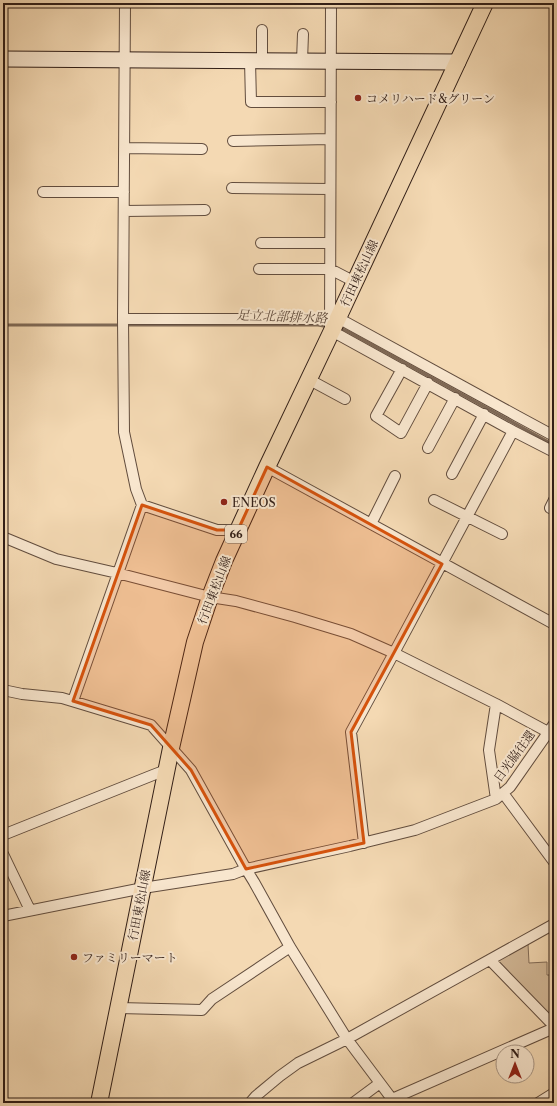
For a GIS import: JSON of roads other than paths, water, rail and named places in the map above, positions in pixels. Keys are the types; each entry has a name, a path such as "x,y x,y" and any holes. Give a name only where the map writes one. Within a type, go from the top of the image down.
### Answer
{"main road":[{"name":"行田東松山線","path":"99,1103 166,770 195,642 210,597 224,561 308,380 333,321 354,282 485,3"}],"street":[{"path":"73,701 142,505 136,489 124,432 123,319 125,3"},
{"path":"331,3 330,269 333,321"},
{"path":"262,30 250,102 330,102"},
{"path":"302,61 303,34"},
{"path":"3,59 458,62"},
{"path":"233,141 330,139"},
{"path":"124,148 202,149"},
{"path":"232,188 330,189"},
{"path":"43,192 124,192"},
{"path":"124,211 205,210"},
{"path":"261,243 330,243"},
{"path":"259,269 330,269 354,282"},
{"path":"123,319 318,319 333,321 554,436"},
{"path":"333,321 402,369 513,431 554,452"},
{"path":"402,369 376,416 401,433 428,383"},
{"path":"308,380 345,399"},
{"path":"428,448 455,398"},
{"path":"452,474 484,414"},
{"path":"364,843 351,732 513,431"},
{"path":"267,467 554,624"},
{"path":"371,524 396,476"},
{"path":"434,500 502,534"},
{"path":"142,505 217,530 238,530"},
{"path":"3,537 56,559 210,597 243,603 351,634 394,653 496,704 551,728"},
{"path":"3,690 22,694 62,698 151,725 191,770 290,947 347,1039 394,1101 554,1025 490,960"},
{"path":"3,916 143,888 233,874 246,869 364,843 415,830 500,796 489,750 496,704"},
{"name":"日光脇往還","path":"551,728 510,787 500,796 554,862"},
{"path":"3,835 166,770"},
{"path":"3,854 30,910"},
{"path":"250,1103 280,1076 298,1063 347,1039 554,924"},
{"path":"119,1008 202,1010 212,999 290,947"},
{"path":"353,1103 380,1083"},
{"path":"538,1103 554,1093"}],"waterway":[{"name":"足立北部排水路","path":"3,325 318,325 329,327"},
{"name":"足立北部排水路","path":"338,328 345,330 554,445"}],"place":[{"name":"コメリハード&グリーン","path":"358,98"},
{"name":"ENEOS","path":"224,502"},
{"name":"ファミリーマート","path":"74,957"}]}
